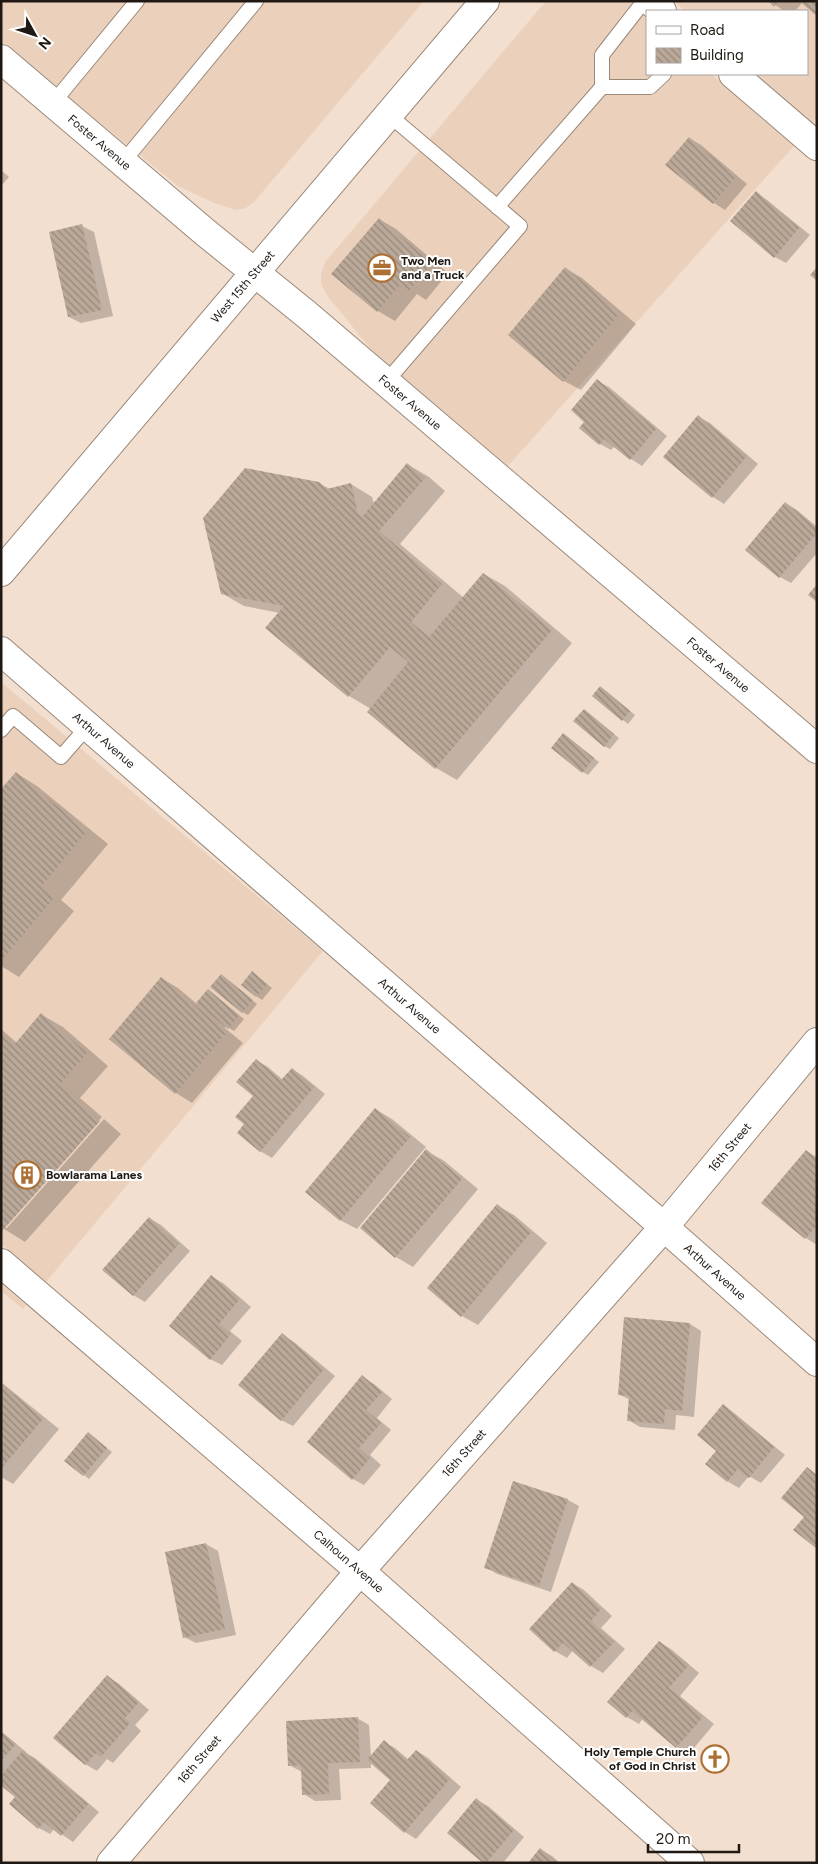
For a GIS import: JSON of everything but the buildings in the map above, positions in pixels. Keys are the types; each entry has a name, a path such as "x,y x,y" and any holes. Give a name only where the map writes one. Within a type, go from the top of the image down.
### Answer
{"main road":[{"name":"West 15th Street","path":"1,572 485,1"},
{"path":"650,1 661,10"},
{"name":"Foster Avenue","path":"1,58 122,162 386,382 817,749"},
{"path":"734,75 817,146"},
{"name":"Arthur Avenue","path":"1,651 817,1362"},
{"name":"16th Street","path":"111,1863 360,1571 664,1227 817,1042"},
{"name":"Calhoun Avenue","path":"1,1263 360,1571 690,1863"}],"lane":[{"path":"54,103 137,1"},
{"path":"122,162 256,1"},
{"path":"498,207 602,87 602,55 644,1"},
{"path":"602,87 650,87 663,75"},
{"path":"386,382 520,226 388,115"},
{"path":"1,730 14,716 61,757 88,726"}],"shaded area":[{"path":"1,1 424,1 254,202 246,208 236,210 214,203 178,186 1,40"},
{"path":"546,1 629,1 646,16 646,75 712,75 794,146 508,466 374,353 329,298 321,284 321,274 325,262"},
{"path":"674,1 817,1 817,118 813,122 758,75 808,75 808,10 684,10"},
{"path":"1,682 323,951 46,1282 1,1244"},
{"path":"1,1284 26,1305 23,1309 1,1291"}],"place":[{"name":"Two Men and a Truck","path":"382,268"},
{"name":"Bowlarama Lanes","path":"27,1175"},
{"name":"Holy Temple Church of God in Christ","path":"715,1759"}]}
